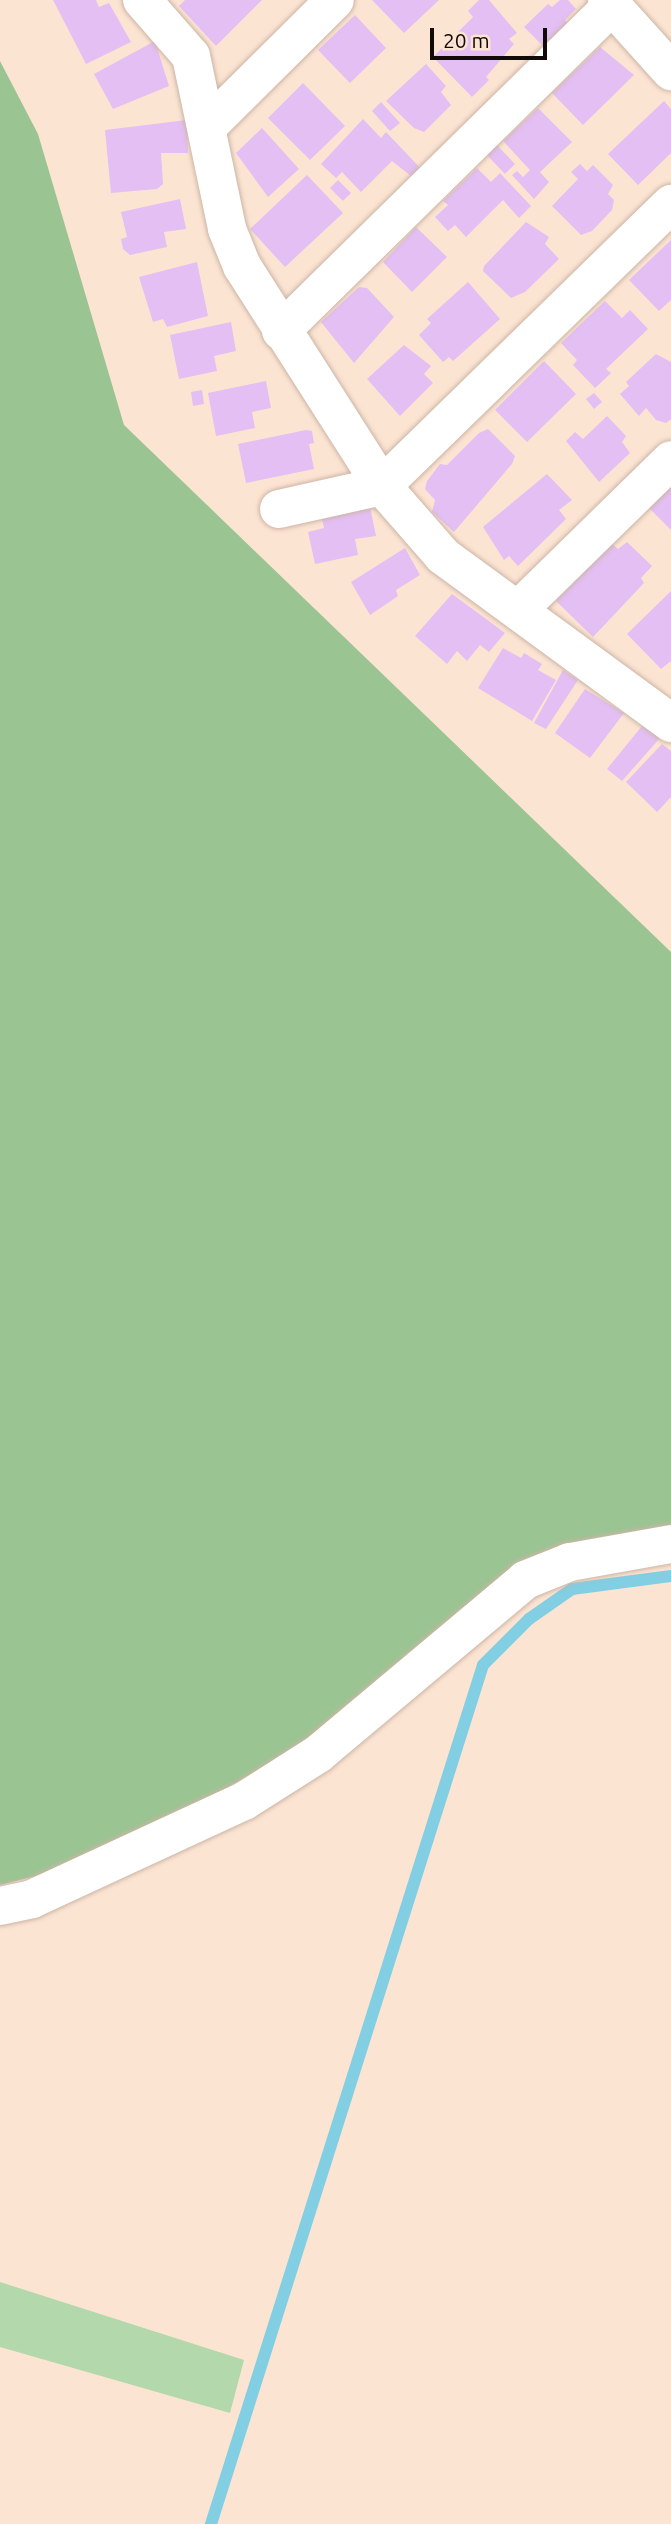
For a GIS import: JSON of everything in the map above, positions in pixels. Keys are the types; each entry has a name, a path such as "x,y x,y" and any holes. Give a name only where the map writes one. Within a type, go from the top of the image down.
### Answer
{"street":[{"path":"142,0 191,56 227,229 242,266 382,486 443,556 670,719"},
{"path":"207,127 335,0"},
{"path":"281,331 609,3 671,71"},
{"path":"279,509 382,486 671,204"},
{"path":"518,610 671,460"},
{"path":"0,1906 42,1895 244,1801 318,1754 525,1580 570,1562 671,1544"}],"green space":[{"path":"0,61 38,134 124,425 671,952 671,1527 535,1555 306,1742 206,1800 44,1874 0,1885"},
{"path":"0,2282 244,2360 230,2413 0,2347"}],"building":[{"path":"53,0 96,0 99,7 109,3 131,42 86,64"},
{"path":"185,0 262,0 216,46 179,6"},
{"path":"372,0 439,0 404,33"},
{"path":"479,0 489,0 517,33 509,39 514,44 486,77 489,80 472,97 433,57 473,17 468,11"},
{"path":"560,0 568,0 576,9 565,20 569,25 545,48 524,27 548,4 552,7"},
{"path":"355,15 386,48 350,83 318,50"},
{"path":"155,41 169,86 113,109 94,74"},
{"path":"600,47 634,75 583,125 552,93"},
{"path":"426,64 446,86 441,92 451,105 424,132 414,128 386,101"},
{"path":"303,83 345,126 310,160 268,118"},
{"path":"664,101 671,109 671,153 638,185 608,154"},
{"path":"381,102 400,123 390,131 372,111"},
{"path":"538,108 572,142 540,172 549,182 534,199 512,175 517,171 523,177 530,170 503,141"},
{"path":"363,119 381,138 386,132 426,174 416,180 392,161 361,192 342,172 336,178 321,164"},
{"path":"187,120 188,153 161,153 163,184 157,189 111,193 105,130"},
{"path":"262,128 299,169 268,197 236,153"},
{"path":"495,143 515,164 505,174 485,153"},
{"path":"580,164 587,171 593,165 613,185 608,194 614,200 612,210 592,231 581,235 552,206 578,179 571,172"},
{"path":"477,168 491,182 500,173 531,206 519,218 503,200 466,237 455,225 448,231 435,217 448,205 443,201"},
{"path":"307,175 343,213 285,267 250,229"},
{"path":"338,180 351,193 343,201 330,188"},
{"path":"180,199 186,229 164,232 167,247 130,255 123,249 121,239 127,237 121,212"},
{"path":"526,222 549,237 545,244 559,259 525,292 511,298 483,271 484,266"},
{"path":"416,227 447,257 412,292 383,262"},
{"path":"671,240 671,300 659,311 629,280"},
{"path":"197,262 208,316 167,327 163,319 153,322 139,277"},
{"path":"468,282 500,319 453,361 449,357 443,362 419,335 431,323 427,319"},
{"path":"359,287 367,288 394,317 354,363 321,322"},
{"path":"605,301 622,318 630,310 648,329 606,369 611,373 595,388 573,365 577,360 561,343"},
{"path":"231,322 236,351 214,356 217,371 179,379 170,335"},
{"path":"404,345 431,366 424,374 433,383 400,416 367,379"},
{"path":"656,354 671,362 671,419 666,423 656,420 646,408 639,416 620,394 629,386 626,382"},
{"path":"544,361 576,394 527,442 495,410"},
{"path":"266,381 271,408 252,412 255,428 216,436 208,393"},
{"path":"202,390 204,404 193,406 191,392"},
{"path":"594,393 602,402 594,409 586,399"},
{"path":"607,416 626,436 622,442 630,453 599,482 566,441 575,432 583,439"},
{"path":"488,429 515,456 512,464 454,532 432,512 435,500 425,489 427,481 440,464 447,465 479,433"},
{"path":"312,431 314,443 309,444 314,469 246,483 238,444"},
{"path":"547,474 572,500 559,510 566,519 518,566 509,556 504,560 483,527"},
{"path":"671,485 671,530 648,507"},
{"path":"370,507 376,536 355,539 358,555 315,564 308,532 324,528 322,519"},
{"path":"627,542 652,566 641,578 644,583 593,637 556,601 611,543 618,549"},
{"path":"405,548 420,575 396,590 398,596 370,615 351,582"},
{"path":"671,591 671,661 661,669 627,634"},
{"path":"452,594 505,633 489,652 480,645 467,661 457,651 447,664 415,636"},
{"path":"503,648 521,658 524,653 542,664 538,670 556,680 532,721 478,688"},
{"path":"563,670 578,680 546,729 534,723"},
{"path":"585,689 624,713 590,758 555,733"},
{"path":"642,726 660,738 622,781 607,769"},
{"path":"662,744 671,751 671,797 657,812 626,782"}],"waterway":[{"path":"211,2524 483,1665 529,1619 572,1589 671,1576"}]}
